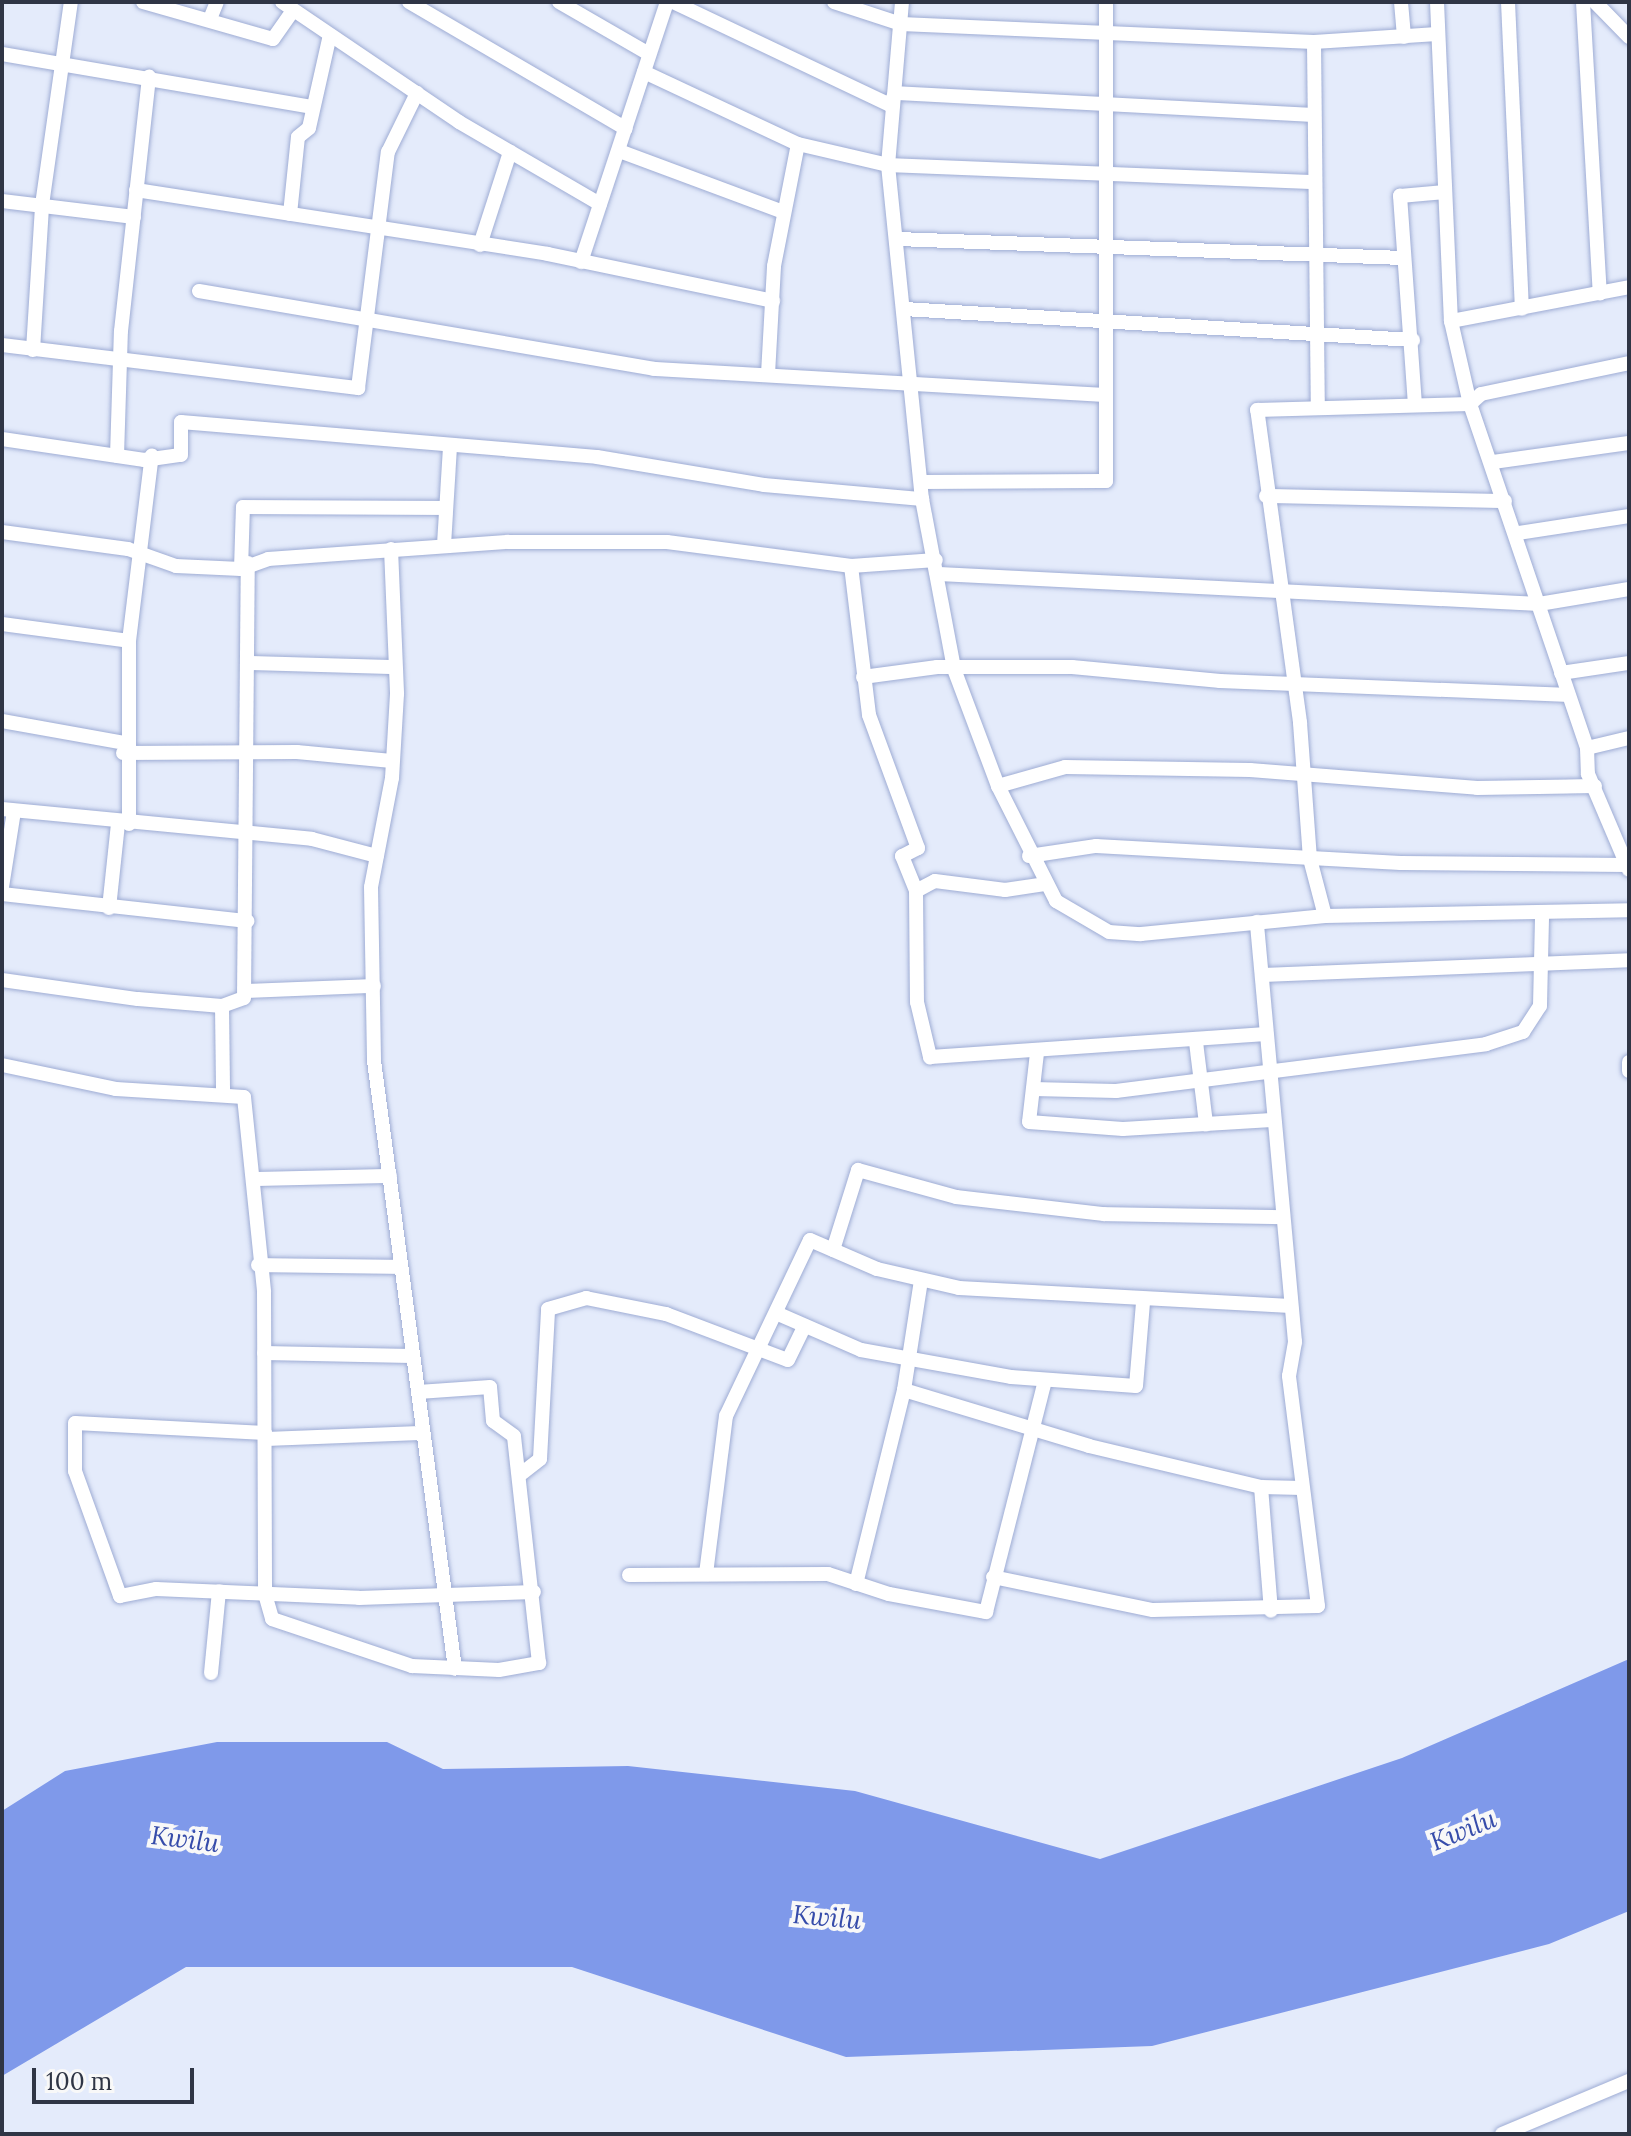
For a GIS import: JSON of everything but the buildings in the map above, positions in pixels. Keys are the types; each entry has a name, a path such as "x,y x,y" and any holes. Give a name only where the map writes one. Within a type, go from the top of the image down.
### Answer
{"street":[{"path":"33,350 42,205 71,2"},
{"path":"143,2 168,5 279,39 287,7 510,152 600,204"},
{"path":"210,19 217,2"},
{"path":"409,2 626,129"},
{"path":"559,2 649,54"},
{"path":"581,262 600,204 622,152 649,54 670,2 880,102 890,105 895,93"},
{"path":"834,2 901,24 1314,42 1437,34"},
{"path":"902,2 888,165 904,309 906,383 922,499 954,669 998,786 1045,884 1081,921 1109,932 1325,916 1542,915 1629,910"},
{"path":"921,482 1106,481 1102,395 1106,322 1106,2"},
{"path":"1401,2 1404,37"},
{"path":"1029,856 1096,846 1310,859 1628,868 1623,833 1595,786 1587,748 1564,695 1561,673 1518,533 1470,404 1451,321 1437,2"},
{"path":"1508,2 1522,309"},
{"path":"1583,2 1600,294"},
{"path":"1595,2 1629,37"},
{"path":"290,214 298,137 306,135 330,35"},
{"path":"1314,42 1310,182 1318,406"},
{"path":"2,54 63,61 312,107"},
{"path":"644,72 798,144 888,165 1310,182"},
{"path":"117,456 119,360 149,77"},
{"path":"2,345 358,388 365,373 361,317 388,152 417,93"},
{"path":"895,93 1311,115"},
{"path":"768,374 781,211 798,144"},
{"path":"480,245 510,152"},
{"path":"622,152 781,211"},
{"path":"136,190 581,262 773,301"},
{"path":"1415,405 1413,340 1403,258 1400,196 1445,192"},
{"path":"2,201 134,217"},
{"path":"897,239 1106,250 1403,258"},
{"path":"1451,321 1629,287"},
{"path":"199,291 654,369 1102,395"},
{"path":"904,309 1413,340"},
{"path":"1325,916 1310,859 1294,683 1266,496 1257,410 1470,404 1481,394 1629,363"},
{"path":"2,439 117,456 181,455 181,422 450,448 597,457 764,485 922,499"},
{"path":"1493,462 1629,443"},
{"path":"444,545 450,448"},
{"path":"109,908 123,824 129,641 152,455"},
{"path":"1266,496 1505,501"},
{"path":"247,991 250,753 243,507 444,508"},
{"path":"1518,533 1629,516"},
{"path":"2,532 141,555 176,566 244,566 444,545 667,542 851,566 937,567 1280,591 1539,604 1629,589"},
{"path":"391,549 392,761 377,856 374,1061 418,1392 420,1433 449,1594 455,1669"},
{"path":"851,566 869,715 918,848 902,856 916,891 917,1002 930,1057 1037,1053 1266,1034"},
{"path":"2,624 129,641"},
{"path":"249,663 392,667"},
{"path":"1561,673 1629,663"},
{"path":"863,677 954,669 1072,667 1294,683 1564,695"},
{"path":"2,721 124,748 392,761"},
{"path":"1587,748 1629,738"},
{"path":"998,786 1065,767 1303,776 1477,788 1595,786"},
{"path":"2,887 8,810 123,824 248,831 377,856"},
{"path":"916,891 935,881 1005,890 1045,884"},
{"path":"2,894 248,921"},
{"path":"1033,1089 1116,1091 1486,1044 1523,1032 1540,1006 1546,962 1542,915"},
{"path":"993,1577 1153,1610 1271,1611 1318,1606 1289,1376 1291,1306 1279,1217 1257,922"},
{"path":"1263,975 1629,960"},
{"path":"2,980 222,1006 247,991 374,986"},
{"path":"222,1006 223,1092"},
{"path":"1196,1042 1206,1124"},
{"path":"1037,1053 1029,1122 1123,1129 1272,1120"},
{"path":"1629,1062 1629,1071"},
{"path":"2,1065 116,1089 223,1092 247,1105 264,1353 265,1594 272,1619 303,1635 412,1666 455,1669 539,1663 534,1592 514,1436 493,1421 490,1387 418,1392"},
{"path":"833,1250 858,1170 956,1197 1104,1214 1279,1217"},
{"path":"253,1179 390,1176"},
{"path":"706,1574 726,1416 810,1240 921,1280 1143,1302 1291,1306"},
{"path":"258,1265 401,1267"},
{"path":"856,1584 904,1390 921,1280"},
{"path":"521,1474 540,1459 548,1309 586,1298 666,1314 755,1351 788,1360 803,1329"},
{"path":"776,1313 803,1329 908,1358 1045,1380 1136,1386 1143,1302"},
{"path":"264,1353 411,1356"},
{"path":"629,1575 828,1574 856,1584 986,1612 1045,1380"},
{"path":"904,1390 1261,1487 1302,1488"},
{"path":"420,1433 266,1436 75,1423 75,1471 120,1596 219,1591 265,1594 534,1592"},
{"path":"1261,1487 1271,1611"},
{"path":"211,1673 219,1591"},
{"path":"1502,2134 1629,2081"}],"water":[{"name":"Kwilu","path":"1629,1659 1629,1911 1549,1944 1152,2046 846,2057 572,1967 186,1967 2,2076 2,1811 65,1771 217,1742 387,1742 443,1769 628,1766 855,1791 1100,1859 1402,1758"}]}
